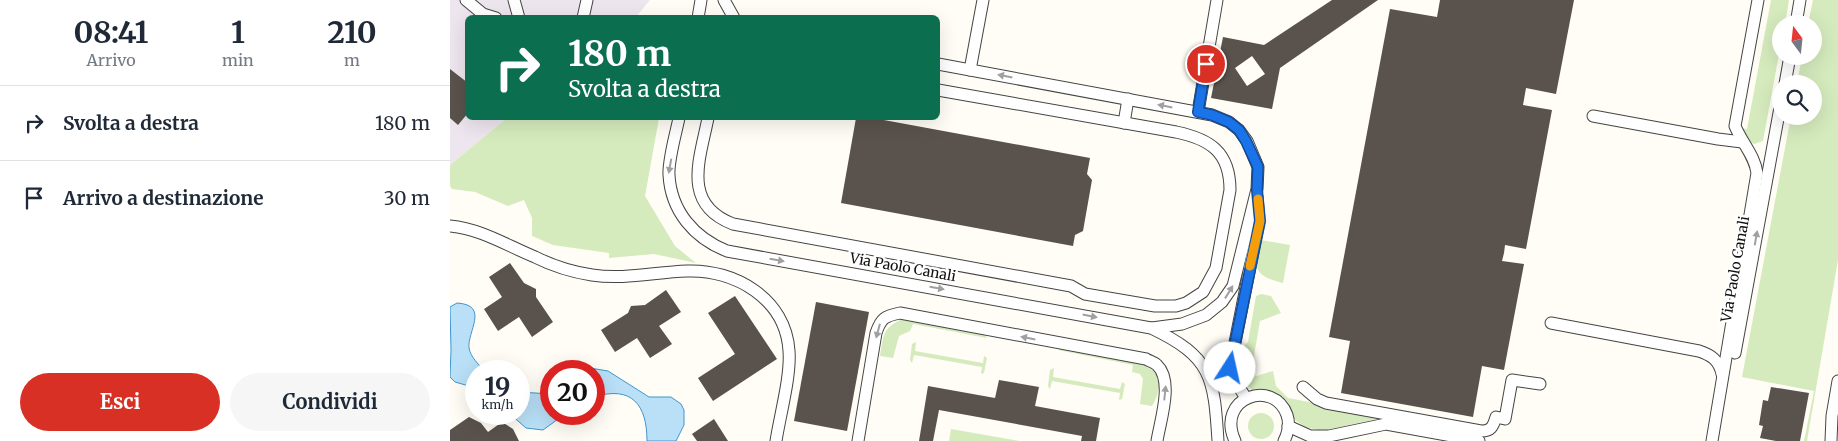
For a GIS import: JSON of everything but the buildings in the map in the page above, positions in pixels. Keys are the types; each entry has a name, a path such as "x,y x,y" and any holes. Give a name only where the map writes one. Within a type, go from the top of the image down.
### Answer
{"street":[{"path":"466,0 486,15"},
{"path":"514,0 518,15"},
{"path":"583,15 587,0"},
{"path":"698,15 701,0"},
{"path":"724,0 732,15"},
{"path":"970,70 983,0"},
{"path":"1198,112 1217,0"},
{"path":"1712,441 1757,173 1756,164 1742,142 1735,126 1758,0"},
{"path":"1798,15 1800,0"},
{"path":"940,64 1212,115 1229,122 1239,130 1258,167 1257,190 1260,221 1230,368 1235,381 1246,398"},
{"path":"708,120 697,170 698,191 709,209 725,221 733,224 1070,286 1085,294 1155,306 1176,306 1202,292 1216,268 1230,190 1226,166 1220,156 1206,141 1185,134 940,90"},
{"path":"1124,123 1128,99"},
{"path":"1593,116 1742,142"},
{"name":"Via Paolo Canali","path":"679,120 669,174 672,194 680,214 692,230 715,246 727,250 1150,328 1171,337 1187,348 1201,362 1230,422 1231,432 1235,441"},
{"name":"Via Paolo Canali","path":"1719,441 1777,125"},
{"path":"1150,328 1182,324 1196,320 1214,310 1228,296 1233,286 1257,190"},
{"path":"450,226 465,227 481,232 543,261 578,272 619,277 688,271 700,272 733,278 757,291 775,310 783,325 788,341 789,363 776,441"},
{"path":"858,441 878,327 880,321 889,315 900,313 1146,359 1156,364 1163,373 1166,383 1166,393 1157,441"},
{"path":"1551,323 1708,354 1719,364 1722,373 1721,388"},
{"name":"Via Paolo Canali","path":"1210,380 1215,400 1218,441"},
{"path":"1304,387 1317,399 1326,403 1488,431 1496,417 1505,419 1512,380 1540,384"},
{"path":"1831,441 1832,416 1838,381"},
{"path":"1230,422 1232,412 1246,398 1265,396 1274,399 1286,412 1288,426 1284,441"},
{"path":"1288,426 1310,436 1329,436 1386,424 1478,441"}],"shaded area":[{"path":"450,0 650,0 638,15 465,15 465,120 505,120 450,165"}],"green space":[{"path":"1771,0 1789,0 1786,15 1772,15 1772,65 1777,65 1775,75 1772,75 1772,92 1763,141 1754,144 1750,142 1739,128 1747,129"},
{"path":"1813,0 1838,0 1838,260 1807,441 1804,441 1814,391 1742,377 1789,125 1822,125 1822,75 1799,75 1800,65 1822,65 1822,15 1810,15"},
{"path":"505,120 659,120 645,196 675,246 696,263 654,254 609,258 609,253 553,245 532,236 532,218 524,200 508,206 475,192 452,189 450,186 450,165"},
{"path":"1261,240 1290,245 1283,283 1265,277 1260,273 1257,257"},
{"path":"1261,294 1271,296 1281,313 1260,321 1251,373 1253,377 1273,371 1276,386 1288,398 1377,415 1377,419 1322,431 1305,427 1244,383 1238,364 1241,349 1248,342 1256,296"},
{"path":"904,318 984,334 987,338 913,324 910,331 899,336 893,358 880,356 885,332"},
{"path":"916,342 915,351 983,363 984,356 987,358 984,373 981,374 982,367 914,355 912,363 910,360 912,344"},
{"path":"1062,348 1144,364 1154,372 1159,382 1158,394 1152,406 1140,404 1143,379 1140,374 1132,372 1133,365 1058,350"},
{"path":"1054,368 1053,377 1120,389 1122,382 1125,384 1122,399 1119,400 1120,393 1052,381 1050,389 1048,386 1050,370"},
{"path":"1261,413 1270,417 1274,426 1270,435 1261,439 1252,435 1248,426 1252,417"},
{"path":"951,429 1019,441 949,441"}],"water":[{"path":"457,303 467,305 473,309 475,314 469,342 470,352 475,360 465,360 465,385 455,382 450,377 450,307"},
{"path":"605,370 649,397 671,397 681,404 684,410 684,425 676,441 647,441 644,417 635,401 627,396 605,394"},
{"path":"530,393 540,393 540,425 550,425 543,430 526,428 523,425 530,425"}],"slow traffic":[{"path":"1250,266 1260,221 1258,199"}],"route":[{"path":"1206,64 1198,112 1229,122 1239,130 1258,167 1257,190 1260,221 1230,368"}]}
